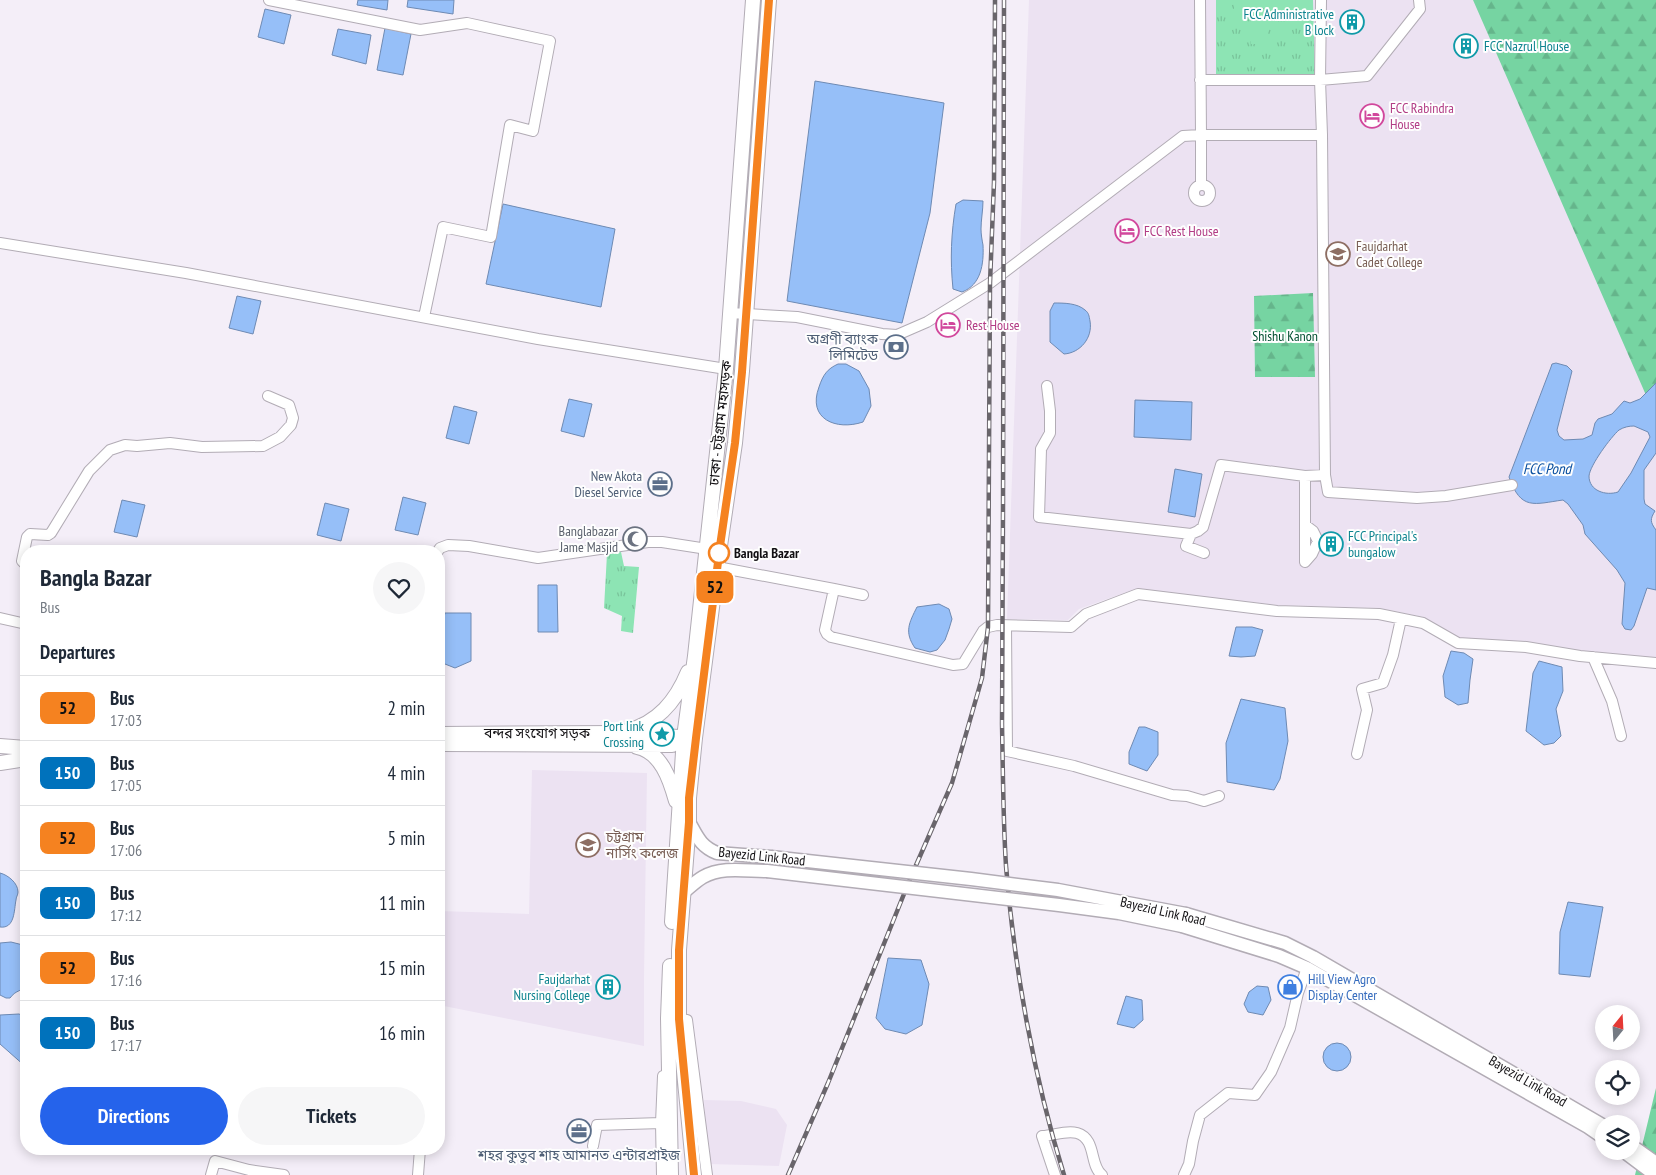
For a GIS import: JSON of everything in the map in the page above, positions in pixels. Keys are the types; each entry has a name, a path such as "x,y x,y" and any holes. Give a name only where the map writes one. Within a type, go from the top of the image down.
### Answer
{"highway":[{"name":"ঢাকা - চট্টগ্রাম মহাসড়ক","path":"694,1175 669,985 684,818 695,656 726,369 753,0"},
{"name":"ঢাকা - চট্টগ্রাম মহাসড়ক","path":"689,741 735,443 742,372 769,0"},
{"path":"620,738 642,727 663,712 685,680 695,656"},
{"name":"বন্দর সংযোগ সড়ক","path":"445,734 689,741"},
{"path":"620,738 651,753 662,766 684,818"},
{"name":"বন্দর সংযোগ সড়ক","path":"445,744 620,738"},
{"path":"0,746 20,748"},
{"path":"0,763 20,760"},
{"name":"ঢাকা - চট্টগ্রাম মহাসড়ক","path":"671,1175 674,1018 684,892 684,818"}],"main road":[{"name":"Bayezid Link Road","path":"684,818 702,845 709,850 717,852 1058,890 1122,901 1184,920 1307,968 1595,1132"},
{"name":"Bayezid Link Road","path":"684,892 706,875 728,870 767,872 1184,920 1285,943 1595,1121"},
{"path":"1635,1160 1655,1175"}],"street":[{"path":"269,0 420,30 467,23 550,41 533,131 510,125 491,238 442,228 424,317"},
{"path":"1200,0 1201,184"},
{"path":"1321,0 1320,80 1325,475 1328,492 1417,498 1446,496 1512,485"},
{"path":"1200,80 1320,80 1367,76 1420,9 1419,0"},
{"path":"730,313 796,317 882,334 897,335 927,322 990,283 1182,136 1201,134 1322,135"},
{"path":"0,243 186,273 548,340 726,369"},
{"path":"1047,386 1050,434 1041,449 1039,517 1190,534 1198,532 1203,528 1221,465 1306,476 1325,475"},
{"path":"25,545 27,537 30,534 48,535 50,533 89,471 110,450 125,445 137,446 170,443 202,447 263,446 280,437 291,425 293,418 289,405 268,396"},
{"path":"1305,524 1306,476"},
{"path":"1190,534 1184,550 1204,553"},
{"path":"445,546 469,546 538,558 648,542 662,542 707,549"},
{"path":"717,567 863,596"},
{"path":"834,589 825,630 826,634 831,638 953,665 963,664 983,631 988,627 1071,628 1086,614 1138,594 1277,610 1379,614 1423,623 1458,643 1526,647 1593,657 1656,663"},
{"path":"0,618 20,623"},
{"path":"1356,754 1367,710 1362,689 1383,683 1393,655 1400,619"},
{"path":"1006,626 1007,751 1074,766 1172,795 1187,796 1204,801 1219,796"},
{"path":"1593,657 1612,701 1621,736"},
{"path":"1184,1175 1189,1164 1200,1115 1228,1093 1255,1095 1271,1072 1290,1028 1298,993 1307,968"},
{"path":"662,1175 661,1123 665,1013 669,985"},
{"path":"674,1018 687,1020 707,1175"},
{"path":"593,1146 597,1125 661,1123"},
{"path":"1055,1175 1042,1136 1067,1132 1078,1133 1086,1140 1092,1148 1098,1172 1102,1175"},
{"path":"418,1175 420,1155"},
{"path":"211,1175 216,1161 249,1170 284,1175"}],"shaded area":[{"name":"Faujdarhat Cadet College","path":"1029,0 1656,0 1656,659 1459,639 1424,617 1379,608 1277,605 1135,589 1079,609 1068,620 1007,619"},
{"name":"চট্টগ্রাম নার্সিং কলেজ","path":"532,770 647,773 644,1046 445,1006 445,911 529,914"},
{"path":"704,1100 741,1101 776,1109 787,1125 779,1166 708,1164"}],"green space":[{"path":"1216,0 1313,0 1315,76 1216,75"},
{"path":"1234,0 1253,0 1253,10 1234,10"},
{"path":"1262,0 1280,0 1280,9 1262,8"},
{"path":"1290,0 1308,0 1309,9 1290,10"},
{"path":"1473,0 1656,0 1656,418"},
{"path":"1251,18 1268,18 1268,44 1251,44"},
{"name":"Shishu Kanon","path":"1313,293 1315,377 1255,377 1254,296"},
{"path":"621,552 624,566 639,567 633,633 621,631 622,616 604,608 607,554"},
{"path":"1656,1088 1656,1175 1635,1175"}],"water":[{"path":"358,0 388,0 387,10 357,5"},
{"path":"408,0 454,0 453,14 407,7"},
{"path":"265,9 291,15 284,44 258,37"},
{"path":"385,28 411,34 403,75 377,70"},
{"path":"338,29 371,35 366,64 332,55"},
{"path":"815,81 944,103 930,213 902,323 787,301"},
{"path":"963,200 983,201 981,229 983,252 982,266 977,279 968,289 962,292 953,289 951,257 956,204"},
{"path":"503,204 615,229 601,307 486,284"},
{"path":"237,296 261,301 253,334 229,328"},
{"path":"1054,303 1078,306 1089,315 1090,327 1087,339 1080,348 1070,353 1064,354 1050,342 1050,311"},
{"name":"FCC Pond","path":"1556,363 1567,366 1572,371 1557,430 1559,436 1564,440 1583,439 1592,435 1598,419 1612,414 1624,401 1630,403 1640,399 1656,383 1656,453 1644,470 1644,499 1645,504 1655,511 1651,520 1656,530 1656,590 1647,588 1631,630 1625,629 1622,624 1625,583 1617,570 1585,534 1583,525 1568,504 1563,500 1530,503 1518,496 1509,477 1552,364","holes":["1632,426 1648,432 1650,437 1631,473 1618,492 1604,493 1595,489 1590,481 1590,471 1601,452 1615,434 1623,428"]},
{"path":"838,364 846,364 859,371 869,389 871,406 863,422 843,425 834,423 826,420 817,407 816,398 822,379 828,370"},
{"path":"569,399 592,404 584,437 561,431"},
{"path":"1135,400 1192,402 1191,440 1134,437"},
{"path":"454,406 477,412 469,444 446,438"},
{"path":"1175,469 1202,474 1195,517 1168,512"},
{"path":"403,497 426,503 418,535 395,530"},
{"path":"122,500 145,505 137,537 114,532"},
{"path":"325,503 349,509 341,541 317,535"},
{"path":"538,585 557,585 558,632 538,632"},
{"path":"939,604 949,609 952,619 945,640 937,650 930,652 915,648 910,637 909,628 917,607"},
{"path":"445,613 471,613 471,661 455,668 445,664"},
{"path":"1236,627 1252,627 1263,630 1255,656 1229,656"},
{"path":"1451,651 1464,653 1473,659 1468,703 1458,705 1445,697 1443,676"},
{"path":"1539,661 1562,667 1563,691 1556,709 1561,736 1554,743 1544,745 1526,731 1533,673"},
{"path":"1241,699 1285,708 1288,741 1280,779 1274,790 1227,782 1226,743"},
{"path":"1139,727 1145,727 1158,732 1158,755 1147,771 1129,764 1129,752"},
{"path":"0,873 12,880 18,889 13,918 9,925 5,927 0,927"},
{"path":"1568,902 1603,907 1590,977 1559,974 1560,932"},
{"path":"11,942 20,944 20,990 10,998 0,995 0,943"},
{"path":"888,958 921,960 929,984 922,1025 906,1034 885,1029 876,1018"},
{"path":"1257,986 1268,987 1271,1000 1263,1015 1248,1012 1244,1004 1249,992"},
{"path":"1126,996 1142,1000 1143,1020 1134,1028 1117,1024"},
{"path":"20,1014 20,1062 0,1044 0,1015"},
{"path":"1337,1043 1347,1047 1351,1057 1347,1067 1337,1071 1327,1067 1323,1057 1327,1047"}],"railway":[{"path":"788,1175 828,1083 910,879 952,783 982,678 988,627 990,283 994,182 995,0"},
{"path":"1004,0 1002,724 1005,848 1014,943 1027,1022 1043,1100 1064,1175"}],"bus line":[{"name":"52","path":"694,1175 679,1019 679,950 689,822 689,798 701,688 735,443 742,372 769,0"}],"place":[{"name":"FCC Administrative B lock","path":"1352,22"},
{"name":"FCC Nazrul House","path":"1466,46"},
{"name":"FCC Rabindra House","path":"1372,116"},
{"name":"FCC Rest House","path":"1127,231"},
{"name":"Faujdarhat Cadet College","path":"1338,254"},
{"name":"Rest House","path":"948,325"},
{"name":"অগ্রণী ব্যাংক লিমিটেড","path":"896,347"},
{"name":"New Akota Diesel Service","path":"660,484"},
{"name":"Banglabazar Jame Masjid","path":"635,539"},
{"name":"FCC Principal's bungalow","path":"1331,544"},
{"name":"Bangla Bazar","path":"719,553"},
{"name":"Port link Crossing","path":"662,734"},
{"name":"চট্টগ্রাম নার্সিং কলেজ","path":"588,845"},
{"name":"Faujdarhat Nursing College","path":"608,987"},
{"name":"Hill View Agro Display Center","path":"1290,987"},
{"name":"শহর কুতুব শাহ আমানত এন্টারপ্রাইজ","path":"579,1131"}]}
